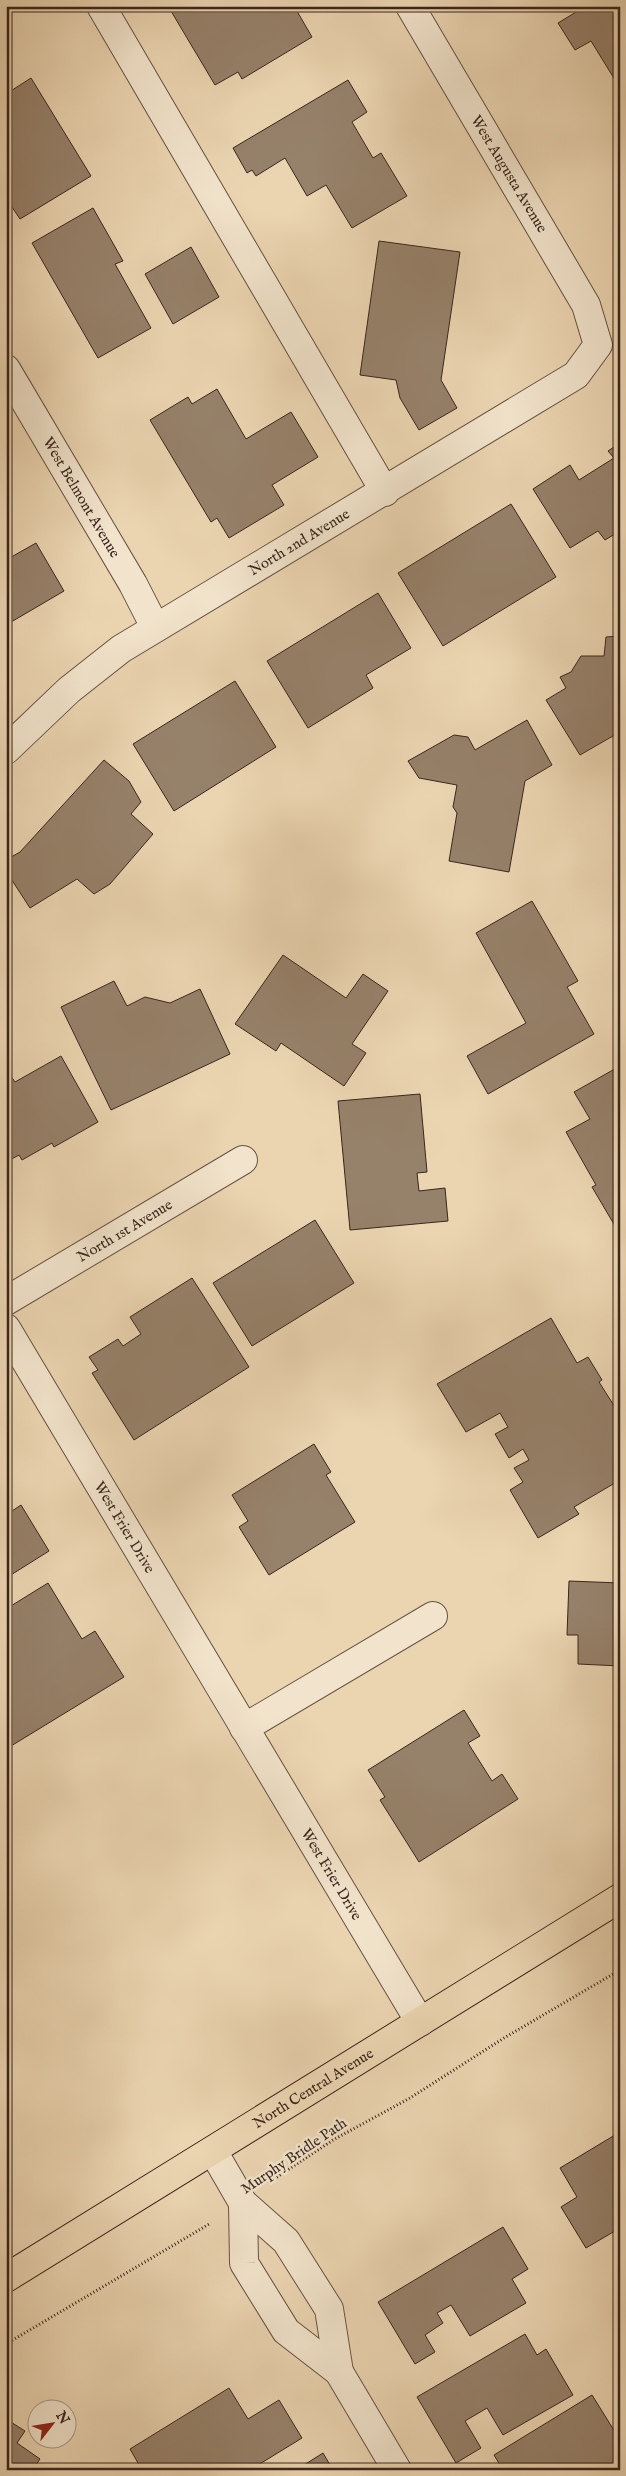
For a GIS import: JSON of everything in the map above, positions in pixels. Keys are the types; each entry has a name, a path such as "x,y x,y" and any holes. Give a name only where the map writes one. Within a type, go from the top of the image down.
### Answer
{"main road":[{"name":"North Central Avenue","path":"6,2278 620,1898"}],"street":[{"path":"101,6 385,492"},
{"name":"West Augusta Avenue","path":"410,6 586,305 598,345"},
{"name":"North 2nd Avenue","path":"6,750 69,690 121,649 155,627 205,600 385,492 576,375 598,345"},
{"name":"West Belmont Avenue","path":"6,369 133,584 155,627"},
{"name":"North 1st Avenue","path":"6,1301 243,1160"},
{"name":"West Frier Drive","path":"6,1328 420,2022"},
{"path":"244,1728 432,1616"},
{"path":"213,2151 243,2203 286,2241 329,2309 339,2372 397,2470"},
{"path":"243,2203 244,2263 286,2331 339,2372"}],"path":[{"name":"Murphy Bridle Path","path":"6,2344 243,2203 270,2181 333,2140 410,2098 504,2038 620,1970"}],"building":[{"path":"168,6 294,6 312,37 242,79 238,72 215,85"},
{"path":"586,6 620,6 620,88 591,41 575,50 558,23"},
{"path":"31,78 91,176 20,219 6,198 6,94"},
{"path":"348,80 367,112 352,122 373,158 381,153 407,196 352,228 326,185 307,196 285,158 256,176 252,170 247,173 233,148"},
{"path":"93,208 123,261 115,264 151,328 98,358 32,243"},
{"path":"379,241 460,252 441,380 457,408 419,430 400,398 396,380 360,375"},
{"path":"191,247 219,297 173,324 145,274"},
{"path":"217,389 246,439 291,412 318,457 272,485 284,505 229,538 217,518 211,522 150,420 188,397 192,404"},
{"path":"620,443 620,531 605,540 598,531 570,548 533,489 570,465 579,480 614,458 608,451"},
{"path":"511,504 556,577 443,646 398,573"},
{"path":"36,543 64,591 6,625 6,560"},
{"path":"378,593 411,648 366,675 373,688 308,728 267,661"},
{"path":"620,636 620,755 617,736 613,736 580,755 546,700 566,688 560,677 571,672 581,656 604,656 606,637"},
{"path":"235,681 276,747 174,811 133,744"},
{"path":"527,720 552,765 525,781 509,872 449,861 457,813 453,807 457,785 419,778 408,761 454,735 468,737 475,750"},
{"path":"104,760 129,781 141,802 131,814 153,834 110,884 94,894 77,879 30,908 6,871 6,860 20,852"},
{"path":"532,901 578,981 567,987 594,1034 488,1094 467,1056 526,1023 476,933"},
{"path":"283,955 346,998 363,974 388,991 352,1044 366,1053 344,1086 281,1043 276,1051 235,1024"},
{"path":"114,981 127,1006 145,997 170,1003 200,989 230,1054 111,1110 61,1007"},
{"path":"61,1056 98,1122 54,1147 52,1143 22,1160 19,1155 6,1162 6,1069 15,1082"},
{"path":"620,1066 620,1230 618,1231 592,1187 596,1185 566,1132 590,1119 574,1092"},
{"path":"420,1094 427,1172 417,1173 419,1191 445,1188 448,1221 350,1230 338,1101"},
{"path":"315,1220 354,1283 252,1346 213,1283"},
{"path":"192,1278 249,1367 134,1440 92,1373 98,1370 89,1357 118,1339 123,1346 141,1334 130,1317"},
{"path":"551,1318 577,1363 588,1357 602,1380 599,1382 620,1415 620,1480 574,1507 579,1514 538,1538 510,1490 523,1482 514,1468 529,1460 523,1449 509,1458 495,1434 508,1427 500,1413 466,1432 437,1384"},
{"path":"314,1444 331,1472 326,1475 355,1522 269,1575 239,1527 248,1521 232,1495"},
{"path":"21,1505 49,1551 6,1578 6,1508 9,1513"},
{"path":"569,1581 620,1583 620,1666 578,1664 578,1635 567,1635"},
{"path":"48,1583 82,1639 95,1631 124,1677 11,1746 6,1739 6,1609"},
{"path":"464,1710 480,1736 468,1743 492,1781 502,1774 518,1799 419,1862 380,1800 385,1797 368,1770"},
{"path":"620,2132 620,2228 586,2248 561,2207 577,2197 560,2168"},
{"path":"503,2227 528,2269 512,2279 526,2303 470,2336 451,2305 437,2313 443,2323 425,2335 435,2352 415,2364 378,2302"},
{"path":"525,2334 537,2355 546,2349 573,2395 503,2435 487,2408 465,2421 481,2448 456,2463 417,2397"},
{"path":"229,2388 248,2419 279,2400 302,2438 250,2470 142,2470 130,2449"},
{"path":"592,2395 620,2440 620,2467 616,2470 503,2470 494,2455"},
{"path":"6,2419 25,2431 17,2443 40,2459 32,2470 6,2470"},
{"path":"323,2453 333,2470 296,2470"}]}
